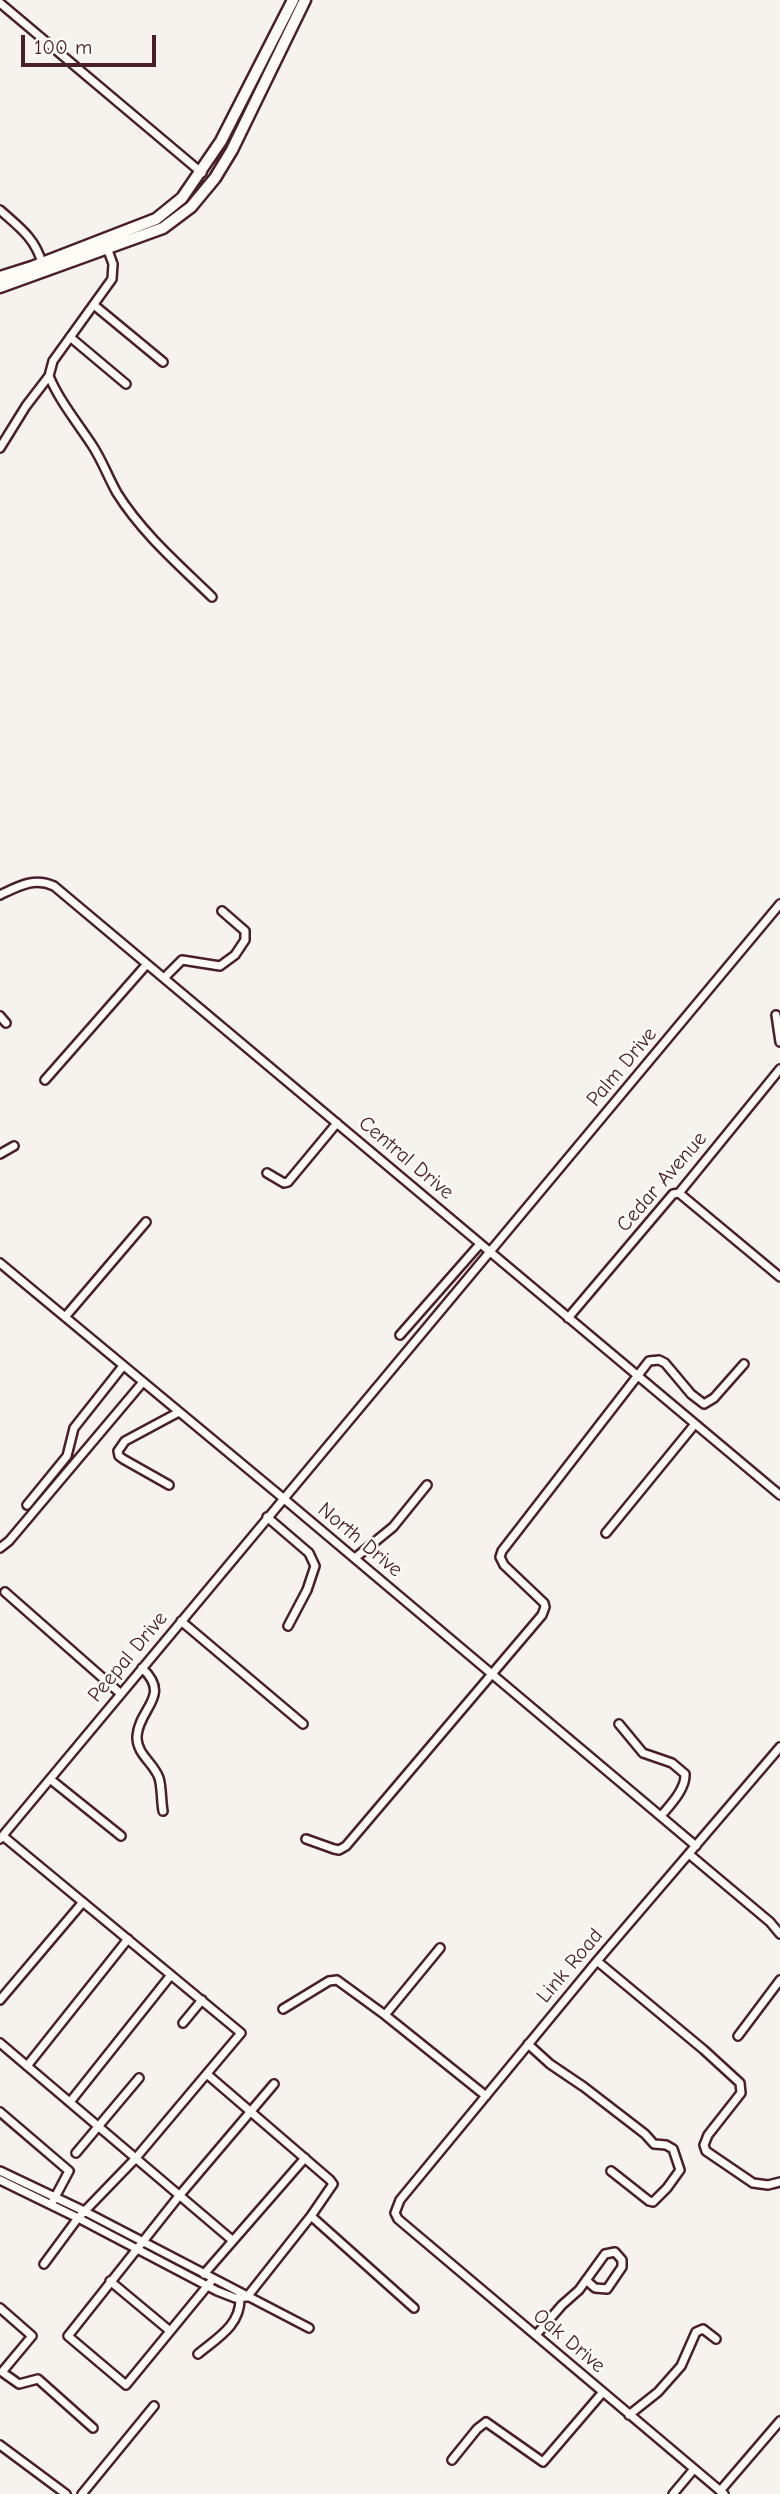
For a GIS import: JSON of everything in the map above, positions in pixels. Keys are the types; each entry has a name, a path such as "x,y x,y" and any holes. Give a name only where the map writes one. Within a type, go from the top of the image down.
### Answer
{"main road":[{"path":"0,287 106,244 156,219 182,198 202,173 221,141 292,0"},
{"path":"0,277 163,228 191,207 215,178 305,0"}],"street":[{"path":"0,3 202,173"},
{"path":"0,210 35,243 42,263"},
{"path":"0,448 26,406 49,376 51,365 114,274 106,244"},
{"path":"94,304 163,362"},
{"path":"70,337 126,384"},
{"path":"49,376 72,418 92,443 116,491 130,511 162,550 212,597"},
{"name":"Central Drive","path":"0,895 42,880 54,886 780,1495"},
{"name":"Palm Drive","path":"283,1498 780,904"},
{"path":"164,978 182,960 220,966 235,955 246,936 242,928 222,911"},
{"path":"45,1080 147,964"},
{"path":"776,1015 780,1042"},
{"path":"0,1016 6,1023"},
{"name":"Cedar Avenue","path":"568,1318 673,1194 679,1193 780,1069"},
{"path":"267,1173 284,1183 288,1182 337,1123"},
{"path":"0,1154 14,1146"},
{"path":"679,1193 780,1277"},
{"path":"65,1317 146,1222"},
{"path":"400,1335 480,1244"},
{"name":"North Drive","path":"0,1264 355,1558 696,1846"},
{"path":"306,1839 339,1850 346,1846 542,1615 545,1607 537,1595 504,1565 500,1557 502,1551 636,1375 649,1361 659,1360 674,1371 691,1394 704,1404 714,1398 744,1364"},
{"path":"27,1505 67,1456 75,1428 123,1366"},
{"path":"0,1548 9,1541 144,1382"},
{"path":"169,1485 123,1459 118,1451 125,1441 179,1412"},
{"path":"606,1533 695,1424"},
{"path":"355,1558 393,1527 427,1485"},
{"name":"Peepal Drive","path":"1,1838 283,1498"},
{"path":"267,1517 309,1553 315,1566 307,1590 288,1626"},
{"path":"5,1592 121,1694"},
{"path":"181,1621 303,1724"},
{"path":"142,1668 153,1680 154,1696 138,1729 138,1745 159,1780 163,1811"},
{"path":"619,1724 643,1752 672,1763 685,1774 681,1788 661,1816"},
{"name":"Link Road","path":"395,2213 400,2200 597,1961 780,1748"},
{"path":"50,1779 121,1836"},
{"path":"1,1838 241,2033 208,2076 81,2215 44,2264"},
{"path":"689,1854 770,1922 780,1934"},
{"path":"0,2000 83,1902"},
{"path":"27,2066 128,1939"},
{"path":"385,2015 440,1948"},
{"path":"597,1961 704,2050 740,2084 741,2093 705,2140 706,2151 753,2183 768,2185 780,2182"},
{"path":"70,2102 171,1975"},
{"path":"283,2009 329,1981 337,1980 486,2096"},
{"path":"738,2036 780,1980"},
{"path":"183,2023 202,2000"},
{"path":"0,2043 232,2240"},
{"path":"528,2045 645,2134 654,2144 673,2149 680,2169 653,2202 611,2171"},
{"path":"198,2354 233,2324 244,2298 312,2216 332,2184 208,2076"},
{"path":"76,2153 139,2078"},
{"path":"213,2278 126,2385 68,2339 69,2333 135,2249 274,2084"},
{"path":"0,2112 69,2171 53,2201"},
{"path":"204,2274 304,2158"},
{"path":"0,2171 53,2201 213,2278 244,2298"},
{"path":"0,2180 53,2201"},
{"name":"Oak Drive","path":"395,2213 722,2493"},
{"path":"81,2215 135,2249 207,2286 244,2298 309,2328"},
{"path":"312,2216 414,2308"},
{"path":"536,2335 608,2252 615,2252 622,2260 622,2267 607,2289 595,2288 586,2280"},
{"path":"110,2281 170,2332"},
{"path":"0,2308 32,2336 1,2374 19,2384 38,2379 93,2428"},
{"path":"629,2414 658,2392 681,2366 696,2332 703,2329 716,2339"},
{"path":"452,2460 477,2429 486,2423 543,2462 603,2392"},
{"path":"82,2494 154,2406"},
{"path":"722,2493 780,2421"},
{"path":"0,2445 66,2494"},
{"path":"673,2494 694,2469"}]}
